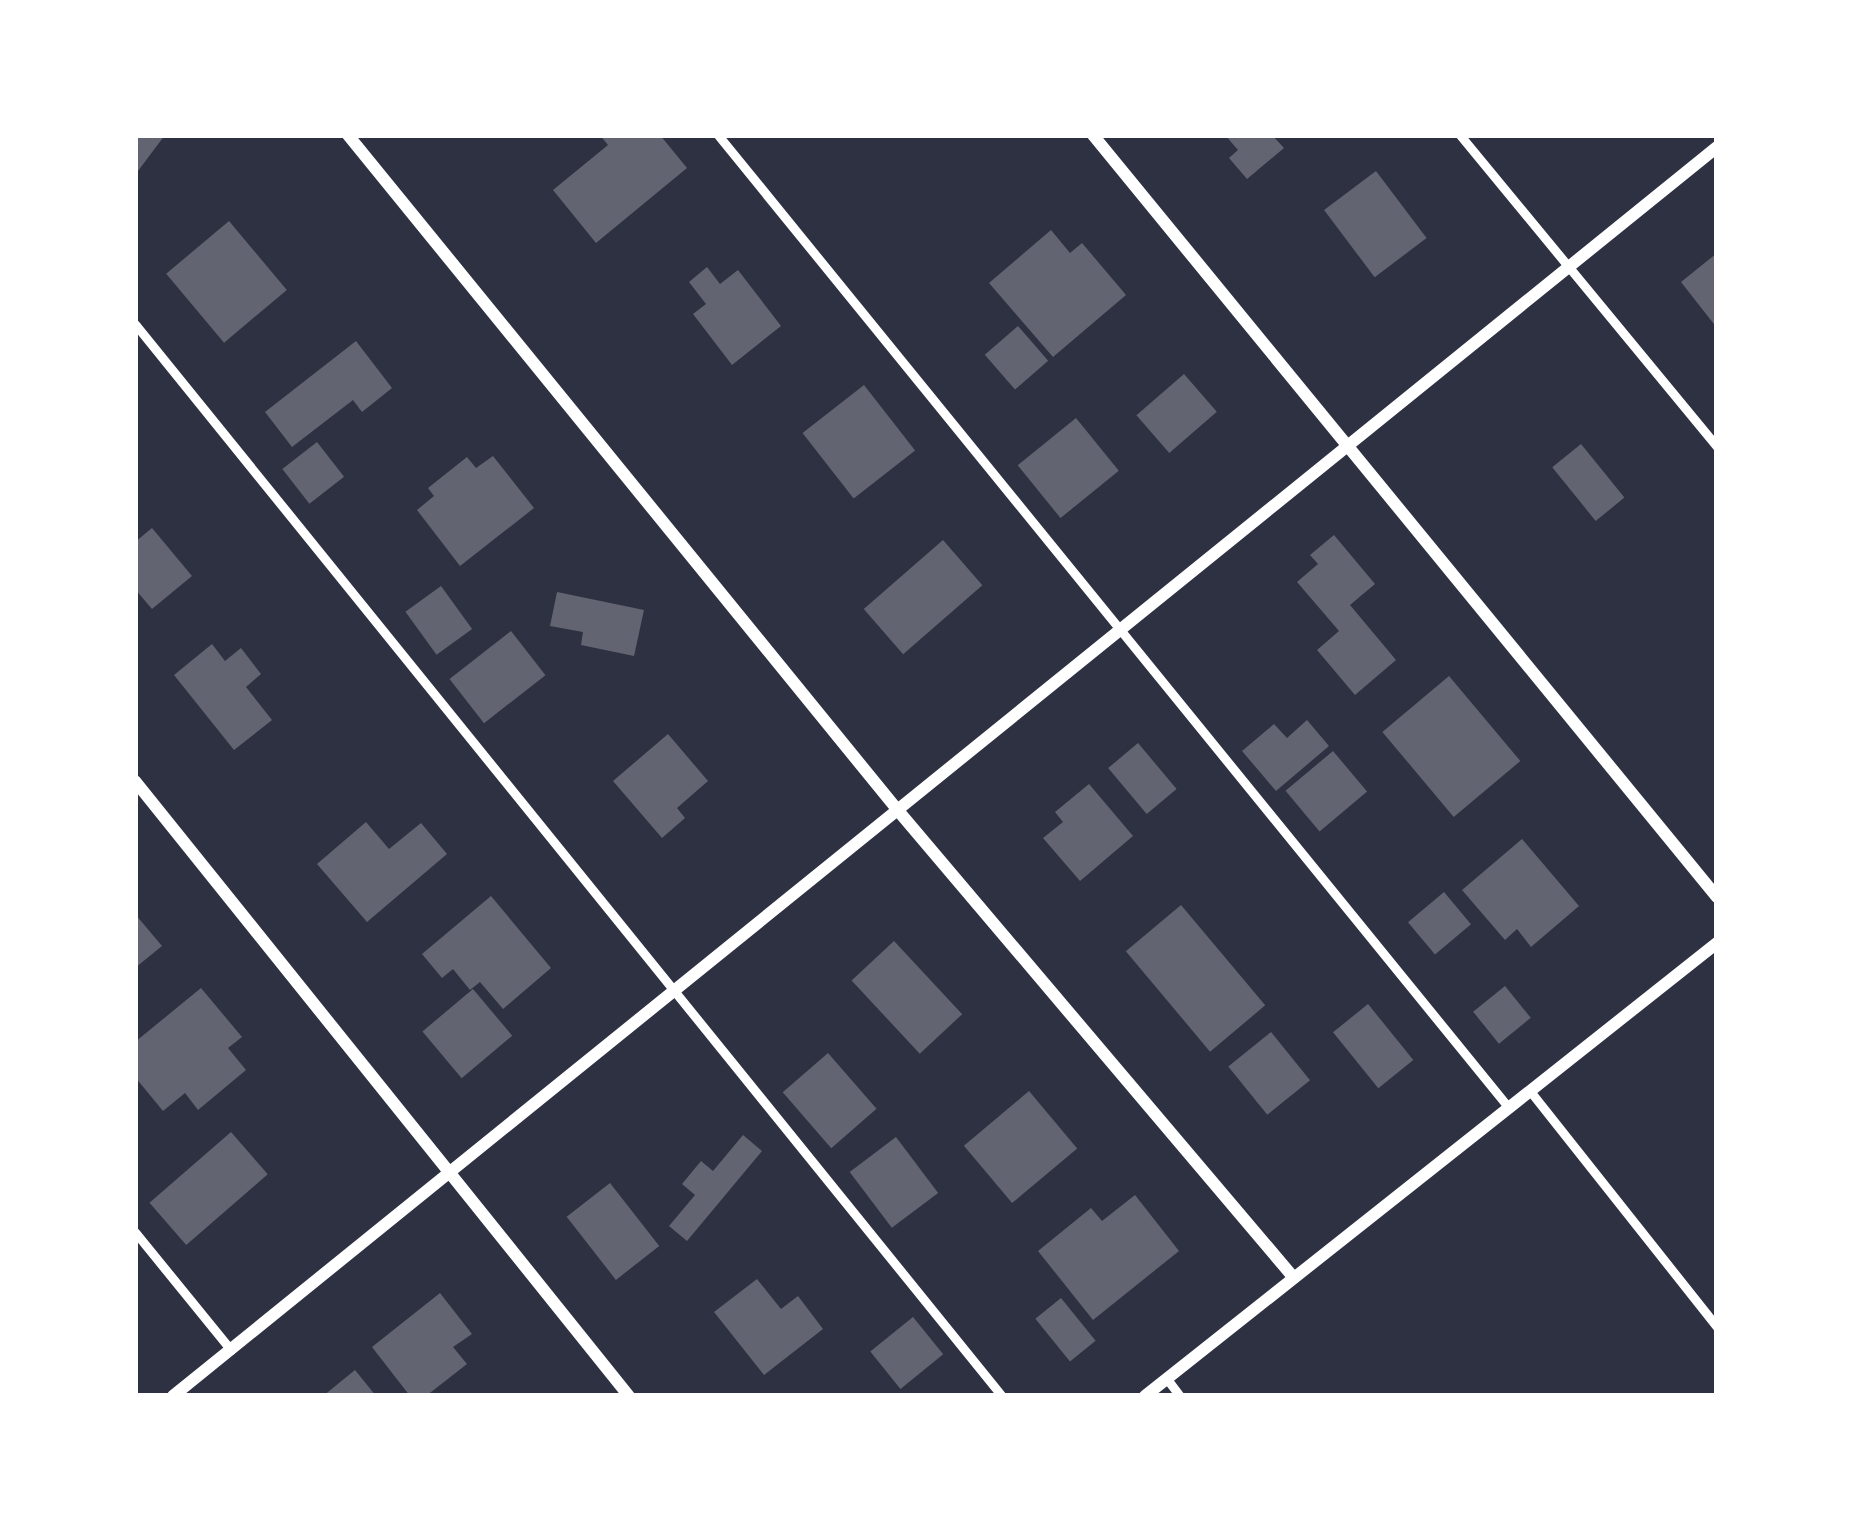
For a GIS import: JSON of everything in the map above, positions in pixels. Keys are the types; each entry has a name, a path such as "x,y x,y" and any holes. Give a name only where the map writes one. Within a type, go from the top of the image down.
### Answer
{"street":[{"path":"348,135 896,807 1294,1278"},
{"path":"1093,135 1717,897"},
{"path":"173,1396 1717,147"},
{"path":"135,782 629,1396"},
{"path":"1145,1396 1717,944"}],"lane":[{"path":"718,135 1509,1108"},
{"path":"1460,135 1717,447"},
{"path":"135,324 1002,1396"},
{"path":"1530,1091 1717,1327"},
{"path":"135,1232 231,1350"},
{"path":"1166,1379 1180,1396"}],"building":[{"path":"135,135 165,135 135,175"},
{"path":"600,135 660,135 687,168 596,243 553,190 608,145"},
{"path":"1225,135 1272,135 1284,148 1247,179 1229,158 1238,150"},
{"path":"1376,171 1427,238 1375,277 1324,210"},
{"path":"229,221 287,290 224,343 166,274"},
{"path":"1051,230 1070,253 1082,243 1126,295 1053,357 989,283"},
{"path":"1717,253 1717,328 1681,282"},
{"path":"707,267 720,284 738,270 781,326 732,365 693,314 706,304 689,282"},
{"path":"1018,326 1048,361 1015,390 985,355"},
{"path":"356,341 392,388 362,412 353,400 292,447 265,412"},
{"path":"1184,374 1217,412 1169,453 1136,415"},
{"path":"864,385 915,450 854,498 803,433"},
{"path":"1076,418 1119,471 1061,518 1018,465"},
{"path":"317,442 344,477 309,504 282,469"},
{"path":"1581,444 1624,498 1596,521 1552,467"},
{"path":"493,456 534,508 460,566 417,510 434,496 428,488 467,457 476,468"},
{"path":"152,528 192,576 152,609 135,589 135,542"},
{"path":"1334,535 1375,584 1350,605 1396,660 1355,695 1317,650 1339,631 1297,582 1318,564 1310,555"},
{"path":"943,540 982,585 903,654 864,609"},
{"path":"441,586 472,629 437,655 405,612"},
{"path":"557,592 644,610 634,656 581,645 583,632 550,626"},
{"path":"511,631 545,675 484,723 450,679"},
{"path":"212,644 225,661 241,648 261,674 246,687 272,720 234,750 174,675"},
{"path":"1449,676 1520,761 1454,817 1382,732"},
{"path":"1307,720 1329,746 1276,791 1242,751 1274,724 1287,738"},
{"path":"668,734 708,781 677,808 685,818 662,838 613,781"},
{"path":"1138,743 1177,789 1147,814 1108,768"},
{"path":"1333,751 1367,792 1320,831 1286,791"},
{"path":"1089,784 1133,836 1080,881 1043,838 1063,822 1055,812"},
{"path":"366,822 389,849 421,823 447,854 367,922 317,864"},
{"path":"1522,839 1579,906 1531,947 1517,929 1505,940 1462,890"},
{"path":"1444,892 1471,924 1435,954 1408,922"},
{"path":"491,896 551,968 503,1009 480,982 470,990 453,969 442,978 422,954"},
{"path":"1181,905 1265,1005 1210,1052 1126,951"},
{"path":"135,914 162,946 135,968"},
{"path":"894,941 962,1014 920,1054 852,981"},
{"path":"1505,986 1531,1018 1499,1044 1473,1012"},
{"path":"201,988 242,1037 228,1048 246,1070 198,1110 185,1093 163,1111 135,1077 135,1042"},
{"path":"473,989 512,1036 462,1078 422,1031"},
{"path":"1368,1004 1413,1060 1378,1088 1333,1032"},
{"path":"1271,1032 1310,1080 1267,1115 1228,1067"},
{"path":"828,1053 877,1109 831,1148 783,1092"},
{"path":"1029,1091 1077,1148 1012,1203 964,1146"},
{"path":"231,1132 268,1174 186,1245 149,1203"},
{"path":"743,1135 762,1151 687,1241 669,1226 695,1195 682,1184 701,1161 713,1171"},
{"path":"896,1137 938,1193 892,1228 850,1172"},
{"path":"610,1183 659,1246 616,1280 567,1217"},
{"path":"1135,1195 1179,1251 1093,1320 1038,1251 1091,1208 1102,1221"},
{"path":"757,1279 781,1309 798,1296 823,1329 764,1375 714,1312"},
{"path":"440,1293 472,1334 453,1347 467,1364 426,1396 410,1396 372,1347"},
{"path":"1061,1298 1096,1341 1070,1362 1035,1319"},
{"path":"913,1317 943,1354 900,1389 870,1352"},
{"path":"355,1370 376,1396 323,1396"}]}
